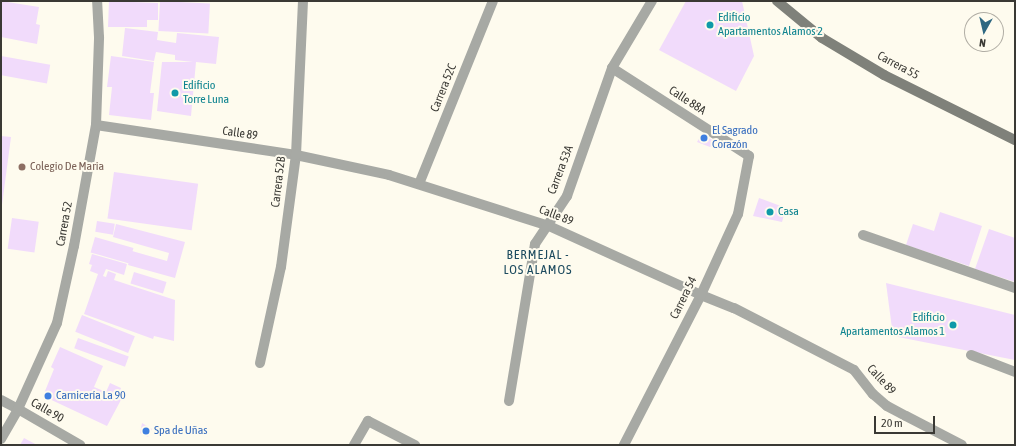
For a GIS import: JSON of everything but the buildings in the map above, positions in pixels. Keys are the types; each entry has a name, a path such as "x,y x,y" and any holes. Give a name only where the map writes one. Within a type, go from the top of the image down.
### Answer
{"main road":[{"name":"Carrera 55","path":"777,1 822,38 884,75 1015,140"}],"street":[{"name":"Carrera 52","path":"1,439 18,409 57,323 96,125 99,37 97,1"},
{"name":"Carrera 52B","path":"260,363 281,267 296,155 303,1"},
{"name":"Carrera 52C","path":"419,184 493,1"},
{"name":"Carrera 53A","path":"509,401 531,260 535,244 549,226 567,196 612,68 652,1"},
{"name":"Calle 88A","path":"612,68 748,156"},
{"name":"Calle 89","path":"96,125 296,155 389,175 549,226 701,295 734,308 854,370 873,394 887,406 962,445"},
{"name":"Carrera 54","path":"624,445 701,295 738,214 748,156"},
{"path":"863,235 1015,288"},
{"path":"971,355 1015,372"},
{"name":"Calle 90","path":"1,400 80,445"},
{"path":"354,445 368,421 415,445"}],"place":[{"name":"Edificio Apartamentos Alamos 2","path":"710,25"},
{"name":"Edificio Torre Luna","path":"175,93"},
{"name":"El Sagrado Corazón","path":"704,138"},
{"name":"Colegio De Maria","path":"22,167"},
{"name":"Casa","path":"770,212"},
{"name":"Edificio Apartamentos Alamos 1","path":"953,325"},
{"name":"Carnicería La 90","path":"48,396"},
{"name":"Spa de Uñas","path":"146,431"}],"district":[{"name":"BERMEJAL - LOS ALAMOS","path":"538,264"}]}
